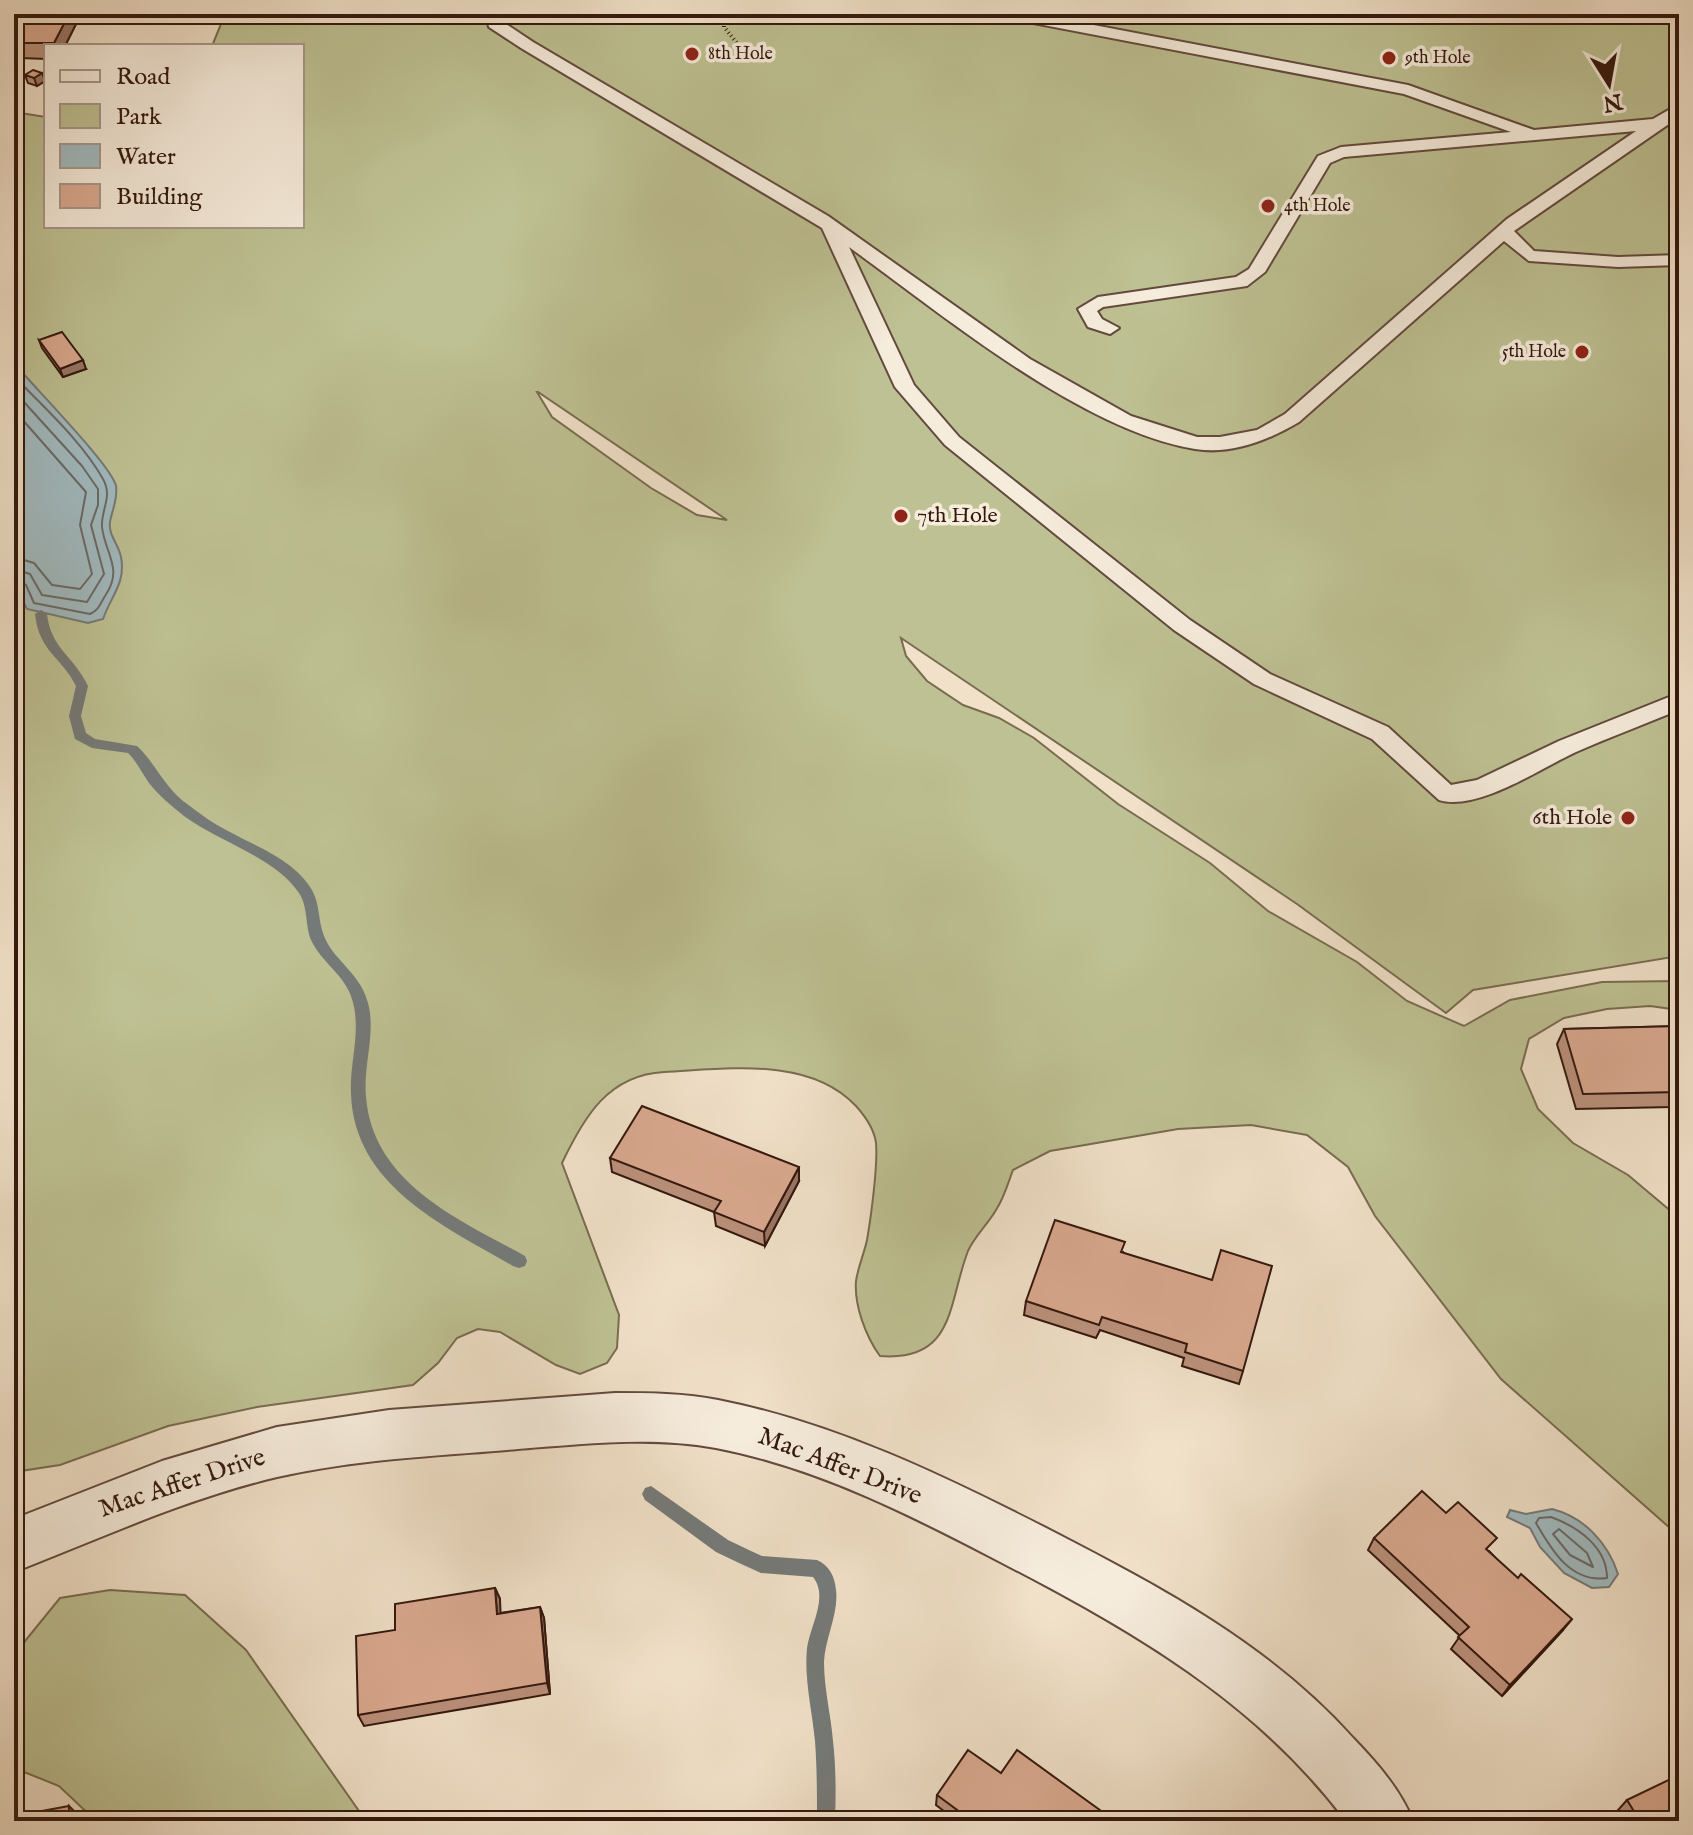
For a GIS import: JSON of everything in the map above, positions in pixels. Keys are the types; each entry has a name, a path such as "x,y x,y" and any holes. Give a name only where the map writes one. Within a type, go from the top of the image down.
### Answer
{"street":[{"name":"Mac Affer Drive","path":"14,1546 178,1480 319,1444 618,1418 713,1423 798,1445 913,1492 1068,1568 1171,1625 1222,1656 1267,1691 1337,1761 1383,1821"}],"lane":[{"path":"494,14 495,24 527,45 830,226 1023,363 1111,413 1196,443 1220,443 1263,435 1292,418 1504,231 1679,109"},
{"path":"1012,14 1408,90 1535,135"},
{"path":"1110,328 1095,323 1087,309 1098,302 1241,282 1256,272 1324,160 1341,152 1658,124"},
{"path":"830,226 905,387 952,441 1182,625 1262,679 1380,733 1447,794 1482,788 1567,747 1679,701"},
{"path":"1504,231 1529,256 1618,262 1679,260"}],"path":[{"path":"724,14 724,27 740,47"}],"green space":[{"path":"225,14 1679,14 1679,956 1473,990 1446,1013 1297,904 901,638 906,656 927,681 963,705 999,718 1034,738 1118,804 1210,863 1268,911 1357,962 1407,1001 1464,1026 1510,1000 1602,982 1679,981 1679,1010 1650,1006 1607,1009 1564,1018 1529,1039 1521,1069 1538,1109 1573,1143 1628,1175 1679,1218 1679,1536 1501,1379 1375,1216 1348,1167 1307,1135 1251,1125 1178,1129 1050,1151 1013,1170 999,1205 968,1251 945,1325 936,1339 923,1349 905,1355 880,1356 862,1320 856,1290 874,1191 876,1143 869,1123 856,1106 837,1090 815,1079 791,1072 740,1068 664,1072 628,1081 600,1101 579,1130 562,1163 619,1315 617,1348 607,1363 580,1374 556,1365 500,1332 478,1329 457,1338 438,1363 413,1385 257,1407 168,1426 60,1465 14,1472 14,112 44,117 44,228 304,228 304,44 213,44","holes":["537,392 727,520 697,515 651,488 552,417"]},
{"path":"110,1590 185,1595 246,1650 366,1821 96,1821 59,1786 14,1768 14,1670 25,1641 60,1598"}],"water":[{"path":"14,363 87,444 116,486 110,527 122,566 117,589 103,619 88,623 27,609 14,584"},
{"path":"1552,1509 1574,1518 1601,1542 1618,1574 1609,1587 1592,1588 1564,1573 1540,1547 1530,1528 1507,1517 1510,1510 1526,1514"}],"building":[{"path":"24,14 69,14 54,43 16,43 21,34 14,32"},
{"path":"33,70 42,73 34,78 25,75"},
{"path":"62,332 83,360 60,369 39,340"},
{"path":"1679,1026 1679,1092 1583,1094 1564,1029"},
{"path":"642,1106 799,1167 764,1232 714,1212 721,1201 610,1158"},
{"path":"1055,1220 1125,1242 1121,1252 1212,1280 1221,1250 1272,1266 1243,1371 1185,1352 1187,1344 1102,1317 1099,1325 1026,1301"},
{"path":"1422,1491 1446,1513 1458,1502 1497,1538 1486,1549 1518,1578 1521,1574 1572,1619 1510,1685 1458,1637 1469,1627 1374,1538"},
{"path":"495,1588 497,1614 540,1607 547,1683 358,1715 356,1636 395,1630 395,1604"},
{"path":"968,1750 1001,1773 1017,1750 1115,1821 972,1821 937,1795"},
{"path":"1679,1775 1679,1821 1640,1821 1627,1800"},
{"path":"69,1806 69,1821 14,1821 14,1816"}],"waterway":[{"path":"41,614 46,638 71,667 82,686 75,716 80,736 92,743 132,749 157,784 180,805 211,828 281,867 308,895 319,941 350,979 362,1007 358,1096 363,1127 375,1154 415,1198 519,1261"},
{"path":"651,1494 722,1546 761,1564 817,1569 824,1577 828,1596 815,1662 826,1762 826,1821"}],"place":[{"name":"8th Hole","path":"692,54"},
{"name":"9th Hole","path":"1389,58"},
{"name":"4th Hole","path":"1268,206"},
{"name":"5th Hole","path":"1582,352"},
{"name":"7th Hole","path":"901,516"},
{"name":"6th Hole","path":"1628,818"}]}
